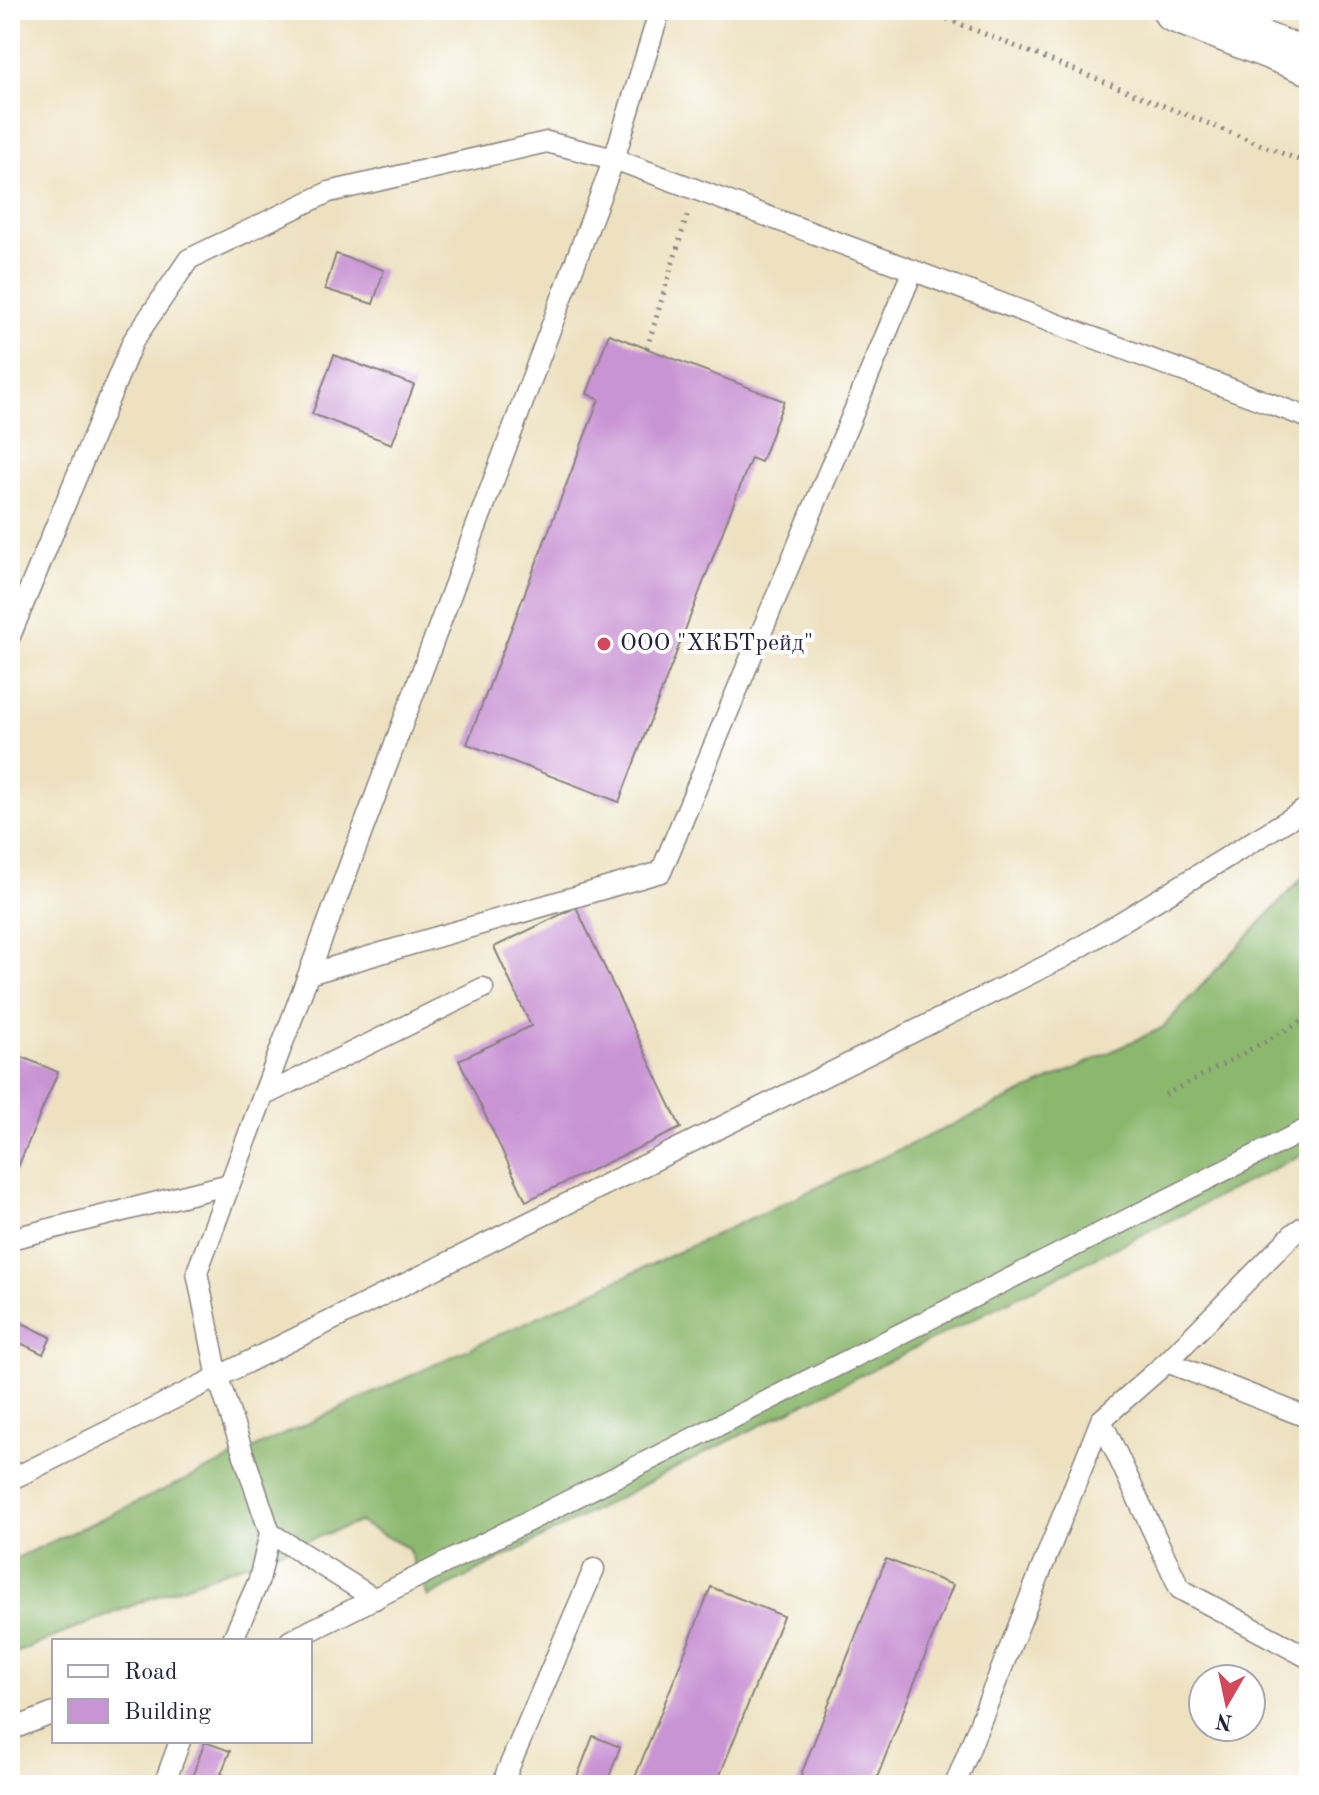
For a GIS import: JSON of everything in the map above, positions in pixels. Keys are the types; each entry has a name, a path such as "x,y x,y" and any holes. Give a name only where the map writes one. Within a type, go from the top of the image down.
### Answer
{"street":[{"path":"1175,10 1309,62"}],"lane":[{"path":"233,1639 259,1580 270,1533 218,1378 197,1272 614,159 660,10"},
{"path":"10,636 133,341 189,259 329,192 547,142 614,159 1309,418"},
{"path":"309,974 661,872 913,270"},
{"path":"10,1480 1064,957 1309,807"},
{"path":"263,1096 483,988"},
{"path":"294,1639 1309,1128"},
{"path":"10,1239 230,1184"},
{"path":"955,1785 1101,1420 1304,1232"},
{"path":"1167,1362 1309,1418"},
{"path":"1101,1420 1180,1589 1309,1658"},
{"path":"270,1533 375,1599"},
{"path":"511,1785 506,1774 594,1569"},
{"path":"10,1730 52,1714"},
{"path":"164,1785 179,1743"}],"path":[{"path":"925,10 1309,164"},
{"path":"1057,10 1076,17"},
{"path":"647,348 696,189"},
{"path":"1165,1095 1309,1018"}],"green space":[{"path":"1309,871 1309,1151 695,1458 428,1597 408,1548 359,1522 146,1600 10,1655 10,1561 1162,1028"}],"building":[{"path":"336,254 384,270 373,304 325,289"},
{"path":"609,334 784,401 761,462 751,458 619,802 467,744 599,399 587,394"},
{"path":"334,355 414,385 392,444 312,414"},
{"path":"576,907 681,1128 526,1201 459,1060 531,1026 494,947"},
{"path":"10,1052 58,1072 16,1172 10,1169"},
{"path":"10,1317 51,1337 43,1354 10,1338"},
{"path":"886,1559 953,1585 874,1785 797,1785"},
{"path":"711,1587 783,1616 716,1785 632,1785"},
{"path":"593,1736 620,1747 606,1785 574,1785"},
{"path":"205,1743 208,1743 230,1751 221,1774 250,1785 189,1785"}],"place":[{"name":"ООО \"ХКБТрейд\"","path":"604,644"}]}
